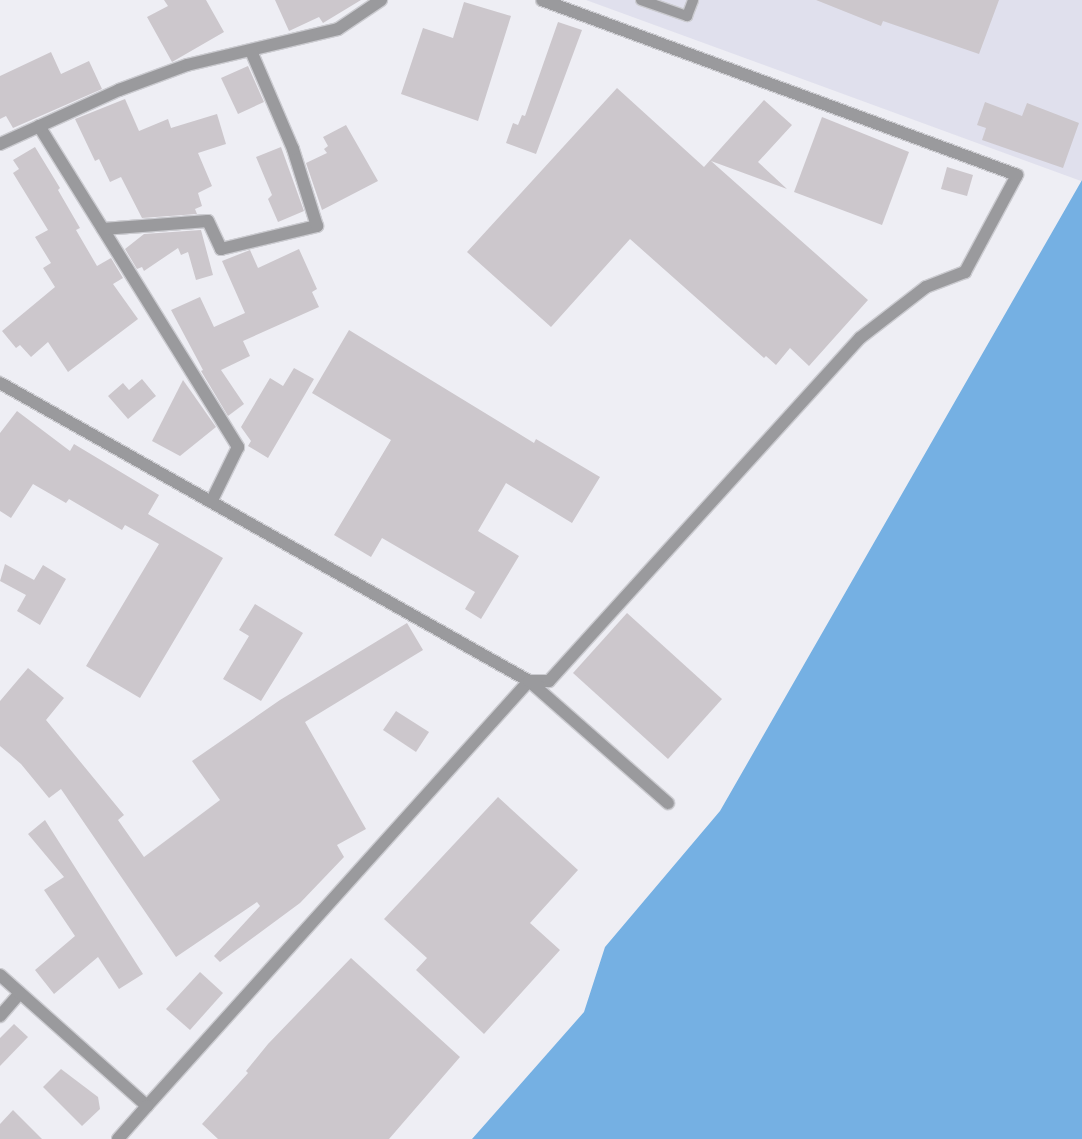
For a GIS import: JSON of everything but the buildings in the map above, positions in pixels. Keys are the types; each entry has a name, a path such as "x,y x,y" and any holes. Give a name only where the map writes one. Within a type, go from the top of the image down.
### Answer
{"street":[{"path":"0,144 119,90 187,65 338,29 380,0"},
{"path":"118,1139 530,681 549,681 860,338 926,287 965,272 1017,175 542,0"},
{"path":"103,230 208,221 221,248 317,226 293,149 251,51"},
{"path":"39,126 238,447 211,502"},
{"path":"0,383 530,681 668,803"},
{"path":"0,975 147,1106"},
{"path":"0,1016 20,993"}],"lane":[{"path":"641,0 687,16 693,0"}],"shaded area":[{"path":"586,0 1082,0 1082,180 1081,181"}],"water":[{"path":"1082,180 1082,1139 472,1139 584,1012 605,947 720,811"}]}
